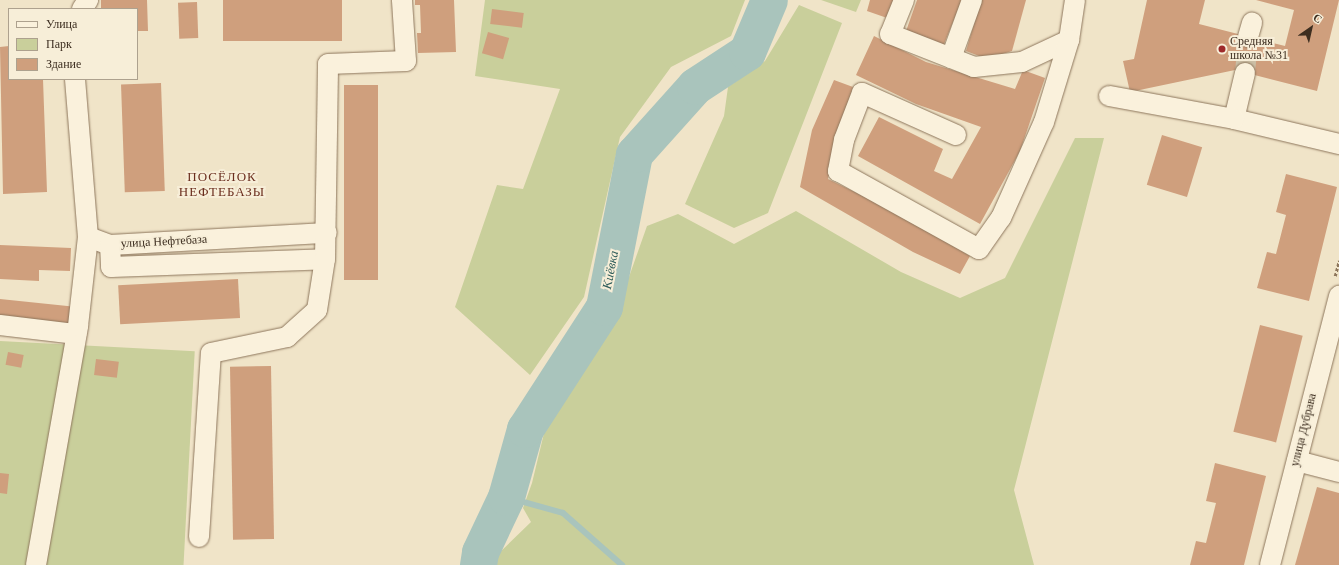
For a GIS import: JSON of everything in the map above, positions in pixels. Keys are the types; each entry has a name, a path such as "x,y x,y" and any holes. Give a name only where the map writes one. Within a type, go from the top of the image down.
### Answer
{"street":[{"path":"199,537 211,353 287,337 317,310 325,259 327,233 328,64 406,61 402,0"},
{"path":"904,0 890,34 974,67 1022,62 1069,40"},
{"path":"950,58 972,0"},
{"path":"956,135 862,93 844,140 838,171 979,249 1001,218 1044,122 1069,40 1075,0"},
{"path":"1234,119 1245,73"},
{"path":"36,565 76,334 88,237 75,80"},
{"path":"1109,96 1234,119 1339,144"},
{"name":"улица Нефтебаза","path":"88,237 110,246 327,233"},
{"path":"110,246 111,267 325,259"},
{"name":"улица Дубрава","path":"1270,565 1339,296"},
{"path":"0,325 76,334"},
{"path":"1297,461 1339,472"}],"green space":[{"path":"485,0 745,0 731,36 671,67 620,137 584,297 530,375 455,307 497,185 523,189 560,89 475,76"},
{"path":"821,0 861,0 856,12"},
{"path":"799,5 842,23 768,213 734,228 685,204 724,116 728,87 765,61"},
{"path":"1075,138 1104,138 1014,490 1034,565 495,565 497,555 531,522 523,508 532,483 545,429 612,325 647,226 678,214 734,244 796,211 901,272 960,298 1005,278"},
{"path":"0,341 195,351 184,565 0,565"}],"building":[{"path":"101,0 147,0 148,31 138,31 138,8 101,8"},
{"path":"223,0 342,0 342,41 223,41"},
{"path":"415,0 454,0 456,52 418,53 417,33 421,33 420,5 415,5"},
{"path":"870,0 898,0 890,19 867,11"},
{"path":"917,0 962,0 942,49 905,34"},
{"path":"981,0 1026,0 1012,51 987,59 966,51"},
{"path":"1147,0 1205,0 1199,24 1285,46 1294,10 1256,0 1339,0 1317,91 1235,70 1130,92 1123,61 1134,59"},
{"path":"197,2 198,38 179,39 178,3"},
{"path":"492,9 524,13 522,28 490,24"},
{"path":"488,32 509,38 503,59 482,53"},
{"path":"874,36 926,62 1015,89 1023,70 1045,78 1020,151 980,224 858,156 879,117 943,149 934,171 952,179 981,127 916,104 856,75"},
{"path":"8,46 8,80 43,80 47,192 3,194 0,47"},
{"path":"834,80 853,87 837,137 828,179 900,214 970,256 960,274 913,252 800,187 812,130"},
{"path":"161,83 165,191 125,192 121,84"},
{"path":"344,85 378,85 378,280 344,280"},
{"path":"1162,135 1202,147 1187,197 1147,185"},
{"path":"1286,174 1337,187 1309,301 1257,288 1267,252 1276,254 1286,215 1276,212"},
{"path":"0,245 71,248 70,271 39,270 39,281 0,279"},
{"path":"238,279 240,318 120,324 118,285"},
{"path":"0,299 75,307 73,324 0,316"},
{"path":"1260,325 1303,336 1276,442 1233,432"},
{"path":"8,352 24,355 21,368 6,365"},
{"path":"96,359 119,362 117,378 94,375"},
{"path":"271,366 274,539 233,540 230,367"},
{"path":"1215,463 1266,476 1244,565 1190,565 1196,541 1206,543 1216,503 1206,501"},
{"path":"0,473 9,474 7,494 0,493"},
{"path":"1317,487 1339,493 1339,565 1295,565"}],"waterway":[{"name":"Киёвка","path":"478,565 480,552 506,497 525,429 604,307 634,154 695,86 747,52 769,0"},
{"path":"506,497 563,513 622,565"}],"tunnel":[{"path":"1245,73 1248,37"}],"place":[{"name":"Средняя школа №31","path":"1222,49"}],"district":[{"name":"ПОСЁЛОК НЕФТЕБАЗЫ","path":"222,186"}]}
